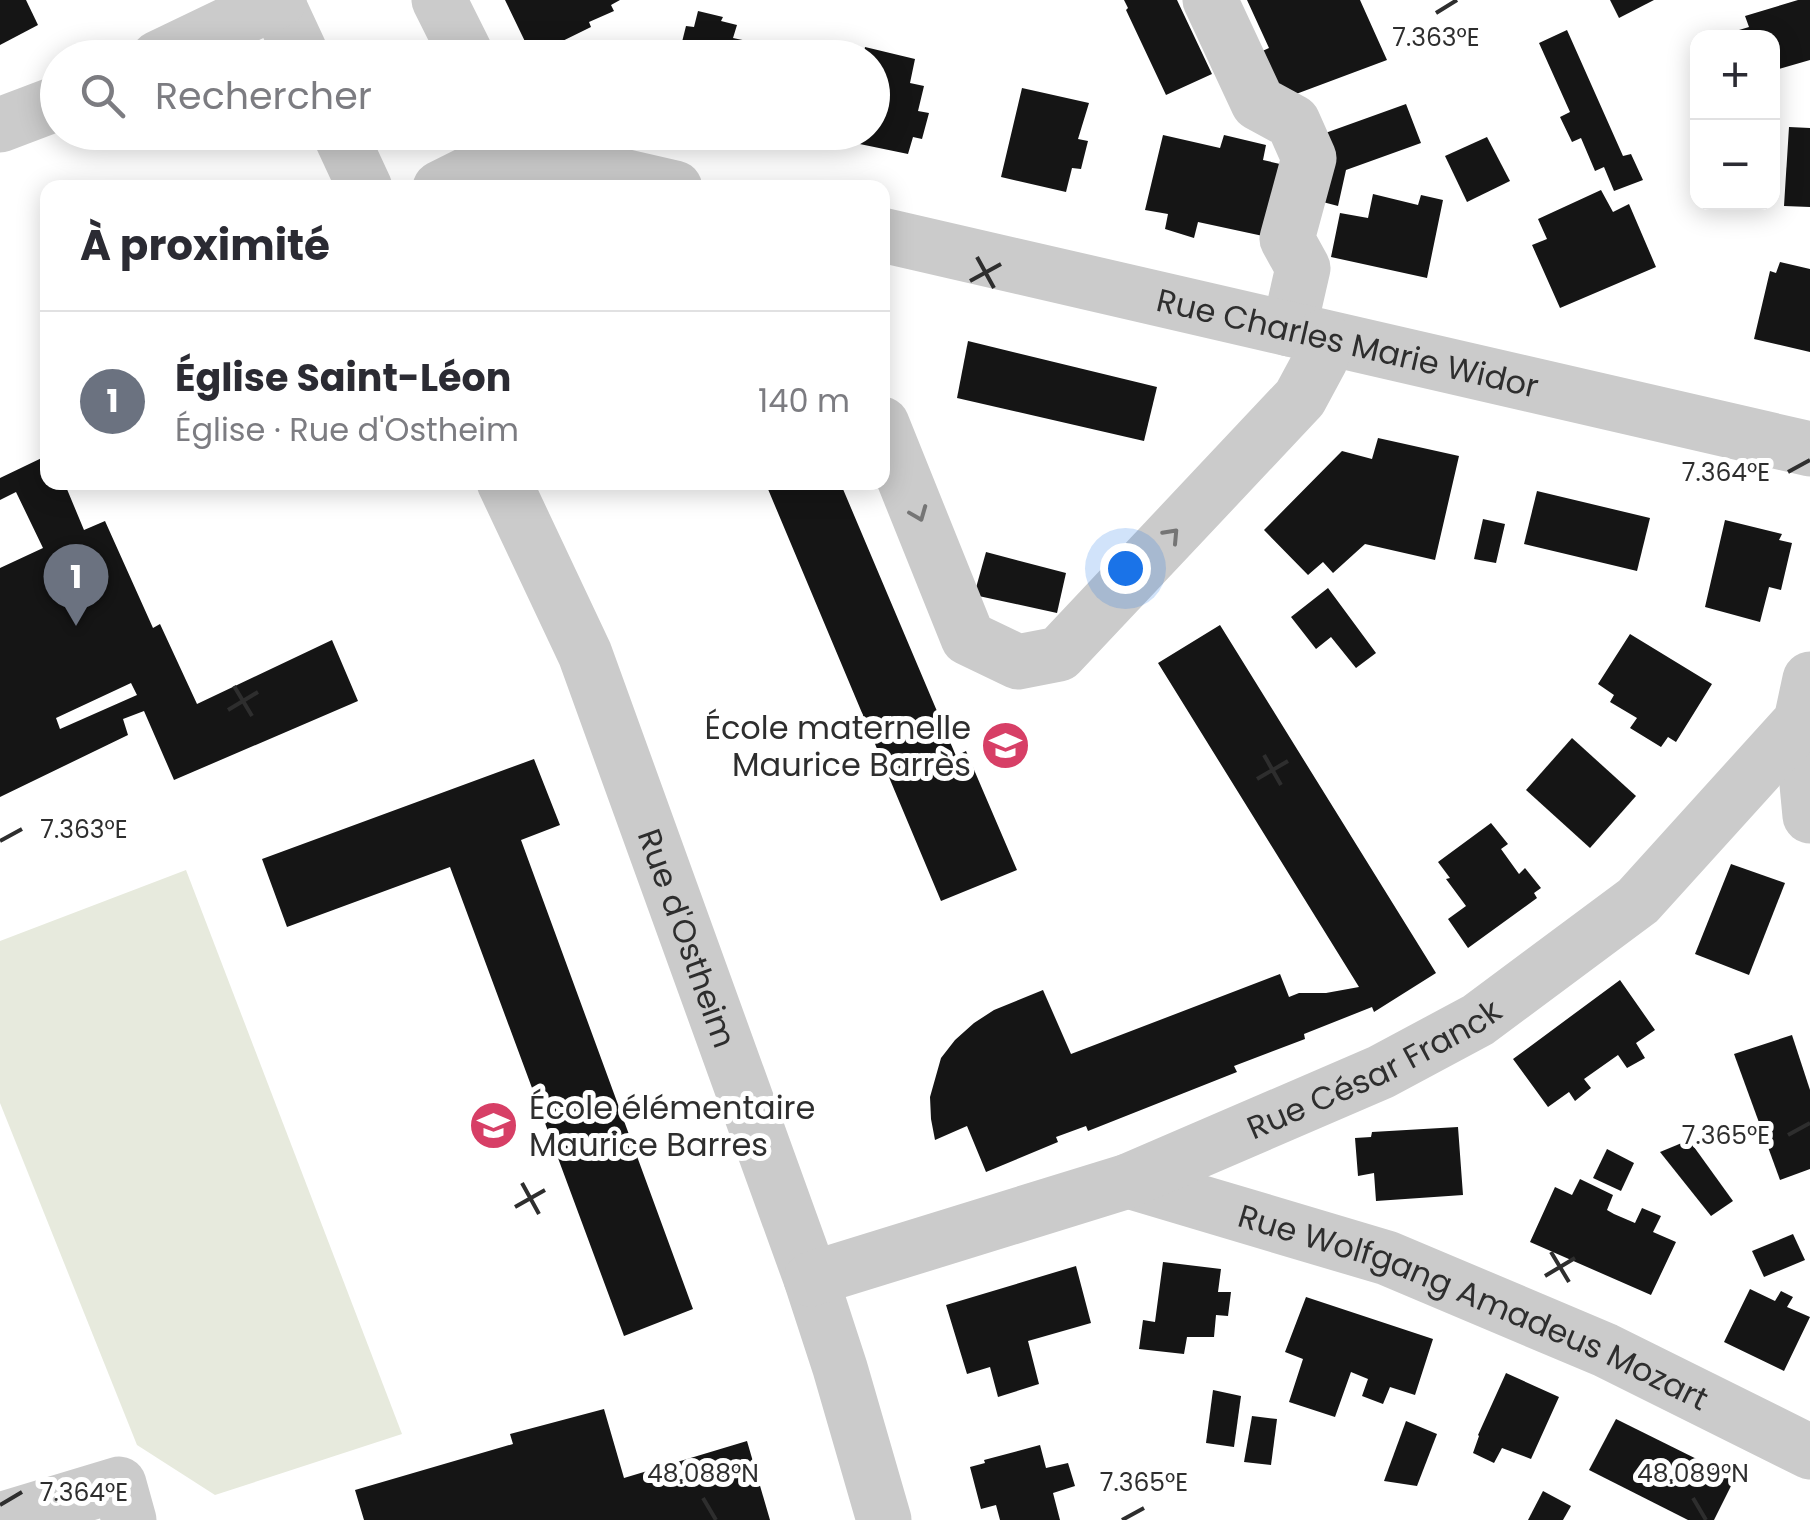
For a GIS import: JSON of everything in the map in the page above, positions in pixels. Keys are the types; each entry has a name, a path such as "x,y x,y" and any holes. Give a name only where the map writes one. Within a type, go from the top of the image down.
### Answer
{"street":[{"path":"195,40 277,0 296,40"},
{"path":"439,0 459,40"},
{"path":"890,444 968,638 1018,662 1060,654 1300,398 1322,359 1306,333 1303,268 1286,238 1309,158 1293,122 1258,103 1210,0"},
{"path":"0,126 40,110"},
{"path":"347,150 361,180"},
{"path":"452,180 498,150"},
{"path":"539,150 646,180"},
{"name":"Rue Charles Marie Widor","path":"890,238 1810,449"},
{"name":"Rue d'Ostheim","path":"508,490 585,654 811,1279 884,1520"},
{"path":"1806,700 1810,816"},
{"name":"Rue César Franck","path":"811,1279 1128,1182 1380,1072 1478,1020 1638,901 1806,700"},
{"name":"Rue Wolfgang Amadeus Mozart","path":"1128,1182 1387,1258 1605,1350 1810,1452"},
{"path":"0,1520 124,1502"}],"shaded area":[{"path":"186,870 402,1434 215,1495 137,1445 0,1103 0,941"}],"building":[{"path":"0,0 26,0 38,25 0,45"},
{"path":"505,0 620,0 611,5 614,11 589,22 591,27 565,40 524,40"},
{"path":"1124,0 1177,0 1212,74 1166,95"},
{"path":"1247,0 1360,0 1387,60 1280,100 1258,53 1269,48"},
{"path":"1610,0 1654,0 1619,18"},
{"path":"1810,0 1810,60 1780,69 1780,30 1739,30 1749,27 1745,16"},
{"path":"698,11 723,17 721,21 737,25 733,38 743,40 682,40 686,26 694,27"},
{"path":"1567,30 1623,156 1631,154 1643,180 1614,191 1604,167 1595,171 1581,138 1572,142 1560,117 1570,112 1539,43"},
{"path":"890,53 915,59 910,83 924,86 918,111 929,113 922,139 913,137 908,154 889,150"},
{"path":"1022,88 1089,103 1078,139 1088,141 1081,169 1072,168 1066,192 1001,177"},
{"path":"1406,104 1421,143 1346,170 1338,206 1319,201 1317,136"},
{"path":"1789,127 1810,128 1810,207 1784,206"},
{"path":"1163,135 1220,148 1224,135 1266,145 1263,160 1280,164 1263,236 1198,222 1194,238 1165,229 1168,214 1145,210"},
{"path":"1487,137 1510,181 1467,202 1445,156"},
{"path":"1601,190 1613,212 1629,204 1656,267 1560,308 1532,245 1547,239 1538,219"},
{"path":"1373,194 1418,205 1421,195 1443,200 1427,278 1331,257 1340,213 1368,218"},
{"path":"1780,262 1810,269 1810,352 1754,339 1770,271 1776,273"},
{"path":"968,341 1157,387 1144,441 957,398"},
{"path":"1378,438 1459,456 1435,560 1365,544 1333,573 1323,562 1308,575 1264,530 1342,451 1372,459"},
{"path":"40,459 40,490 67,490 84,530 105,521 153,628 160,624 197,704 332,640 358,701 174,780 144,711 123,719 128,735 0,797 0,568 43,548 16,492 0,500 0,478","holes":["131,683 137,695 60,729 56,718"]},
{"path":"768,490 843,490 956,756 966,751 1017,870 941,901"},
{"path":"1537,491 1650,518 1637,571 1524,544"},
{"path":"1483,519 1505,524 1496,563 1474,559"},
{"path":"1725,520 1782,534 1779,540 1792,543 1781,590 1769,587 1760,622 1705,607"},
{"path":"986,552 1066,573 1057,613 974,595"},
{"path":"1328,588 1376,653 1356,668 1331,637 1316,649 1291,617"},
{"path":"1220,625 1436,973 1374,1012 1372,1007 1304,1034 1305,1039 1234,1066 1237,1072 1088,1131 1086,1126 1056,1137 1058,1142 986,1172 967,1126 935,1140 930,1097 941,1058 955,1040 994,1010 1043,990 1071,1054 1280,974 1289,997 1359,987 1158,663"},
{"path":"1630,634 1712,684 1676,742 1668,737 1661,747 1630,728 1637,718 1610,702 1614,695 1598,684"},
{"path":"1572,738 1636,796 1590,848 1526,790"},
{"path":"534,759 560,825 521,840 693,1309 624,1336 450,867 287,927 262,859"},
{"path":"1491,823 1508,844 1501,849 1519,874 1525,868 1541,888 1534,893 1537,898 1468,948 1448,919 1466,906 1438,862"},
{"path":"1731,864 1785,883 1749,975 1695,954"},
{"path":"1620,980 1655,1030 1636,1043 1645,1058 1627,1068 1618,1055 1584,1079 1591,1088 1575,1101 1569,1092 1548,1107 1513,1059"},
{"path":"1792,1035 1810,1090 1810,1169 1780,1180 1734,1054"},
{"path":"1458,1127 1463,1195 1376,1201 1374,1173 1358,1176 1355,1138 1371,1137 1372,1132"},
{"path":"1689,1140 1733,1201 1711,1216 1660,1152"},
{"path":"1607,1149 1634,1163 1621,1191 1593,1178"},
{"path":"1580,1179 1613,1195 1607,1210 1614,1214 1635,1223 1642,1208 1661,1216 1653,1232 1676,1242 1651,1295 1530,1242 1555,1187 1572,1195"},
{"path":"1793,1234 1805,1260 1764,1277 1752,1251"},
{"path":"1163,1262 1221,1269 1218,1292 1231,1292 1228,1316 1216,1315 1214,1337 1187,1337 1184,1354 1139,1349 1143,1320 1155,1322"},
{"path":"1076,1266 1091,1323 1028,1341 1039,1384 998,1397 990,1367 967,1374 946,1305"},
{"path":"1750,1289 1775,1301 1781,1291 1793,1297 1787,1307 1810,1317 1784,1371 1724,1342"},
{"path":"1306,1297 1433,1339 1415,1395 1390,1387 1383,1404 1362,1396 1368,1379 1351,1372 1335,1417 1289,1402 1303,1359 1285,1352"},
{"path":"1506,1373 1559,1397 1531,1459 1502,1448 1494,1463 1473,1453"},
{"path":"1213,1390 1241,1396 1234,1447 1206,1443"},
{"path":"604,1409 624,1478 747,1441 770,1520 364,1520 355,1490 513,1444 510,1434"},
{"path":"1252,1416 1277,1419 1271,1465 1244,1462"},
{"path":"1616,1419 1735,1478 1714,1520 1688,1520 1589,1470"},
{"path":"1406,1421 1437,1434 1417,1486 1384,1481"},
{"path":"1040,1445 1046,1468 1068,1463 1075,1486 1053,1493 1060,1520 1000,1520 996,1505 981,1509 970,1467"},
{"path":"1543,1491 1571,1506 1563,1520 1528,1520"}],"place":[{"name":"Église Saint-Léon","path":"76,626"},
{"name":"École maternelle Maurice Barrès","path":"1006,745"},
{"name":"École élémentaire Maurice Barres","path":"494,1125"}]}
